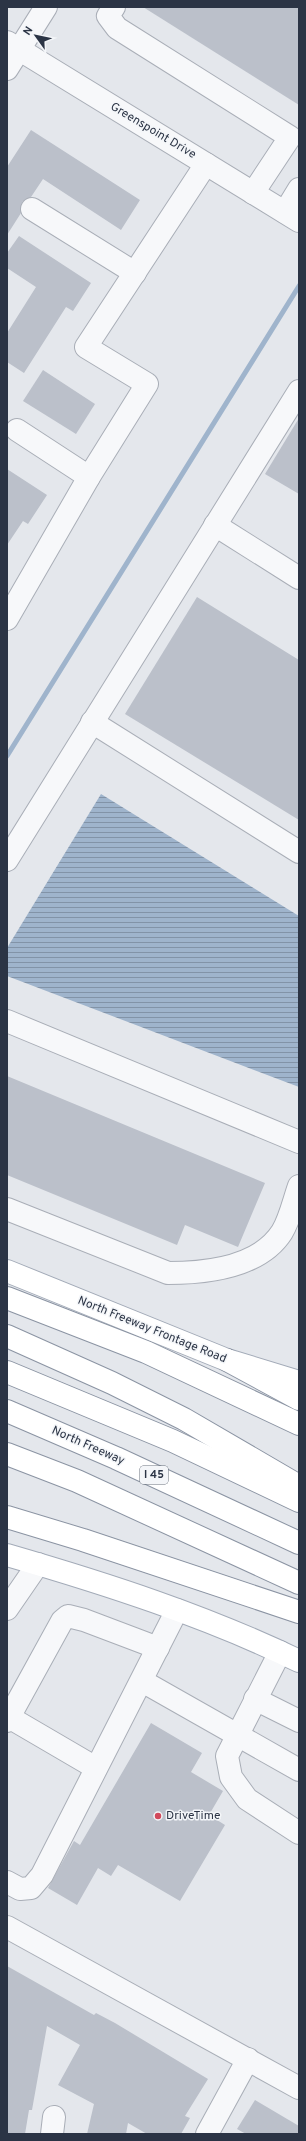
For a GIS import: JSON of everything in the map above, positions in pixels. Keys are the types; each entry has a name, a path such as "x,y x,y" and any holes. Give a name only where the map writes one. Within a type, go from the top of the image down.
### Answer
{"main road":[{"name":"North Freeway Frontage Road","path":"7,1271 227,1360 299,1382"},
{"path":"7,1298 146,1352 299,1424"},
{"path":"7,1336 112,1382 190,1423 299,1486"},
{"path":"227,1360 299,1399"},
{"path":"7,1372 173,1442 299,1501"},
{"name":"North Freeway","path":"7,1412 116,1458 299,1543"},
{"path":"7,1454 77,1481 299,1583"},
{"path":"7,1517 83,1540 299,1612"},
{"path":"7,1555 177,1610 280,1652 299,1662"}],"street":[{"path":"7,69 13,46 46,7"},
{"path":"106,10 117,28 290,137 253,193"},
{"name":"Greenspoint Drive","path":"13,46 292,216"},
{"path":"7,619 89,477 147,384 86,346 206,164"},
{"path":"292,216 299,189"},
{"path":"32,209 135,273"},
{"path":"7,860 299,391"},
{"path":"17,430 89,477"},
{"path":"215,525 299,578"},
{"path":"92,722 299,852"},
{"path":"7,1021 299,1142"},
{"path":"7,1209 168,1273 192,1273 211,1271 251,1259 270,1246 282,1231 299,1186"},
{"path":"7,1608 38,1564"},
{"path":"7,1882 20,1889 32,1888 42,1875 177,1610"},
{"path":"96,1768 8,1718 62,1621 68,1616 84,1620 158,1648"},
{"path":"280,1652 226,1756 231,1777 247,1799 299,1833"},
{"path":"142,1681 238,1734 299,1770"},
{"path":"255,1699 299,1721"},
{"path":"7,1927 299,2088"},
{"path":"207,2134 248,2059"}],"water":[{"path":"101,794 299,916 299,1087 7,976 7,948"}],"building":[{"path":"143,7 299,7 299,105"},
{"path":"31,130 140,200 121,230 43,179 31,197 22,202 21,213 7,235 7,167"},
{"path":"19,236 91,283 73,311 66,307 24,373 7,362 7,333 36,287 7,268 7,253"},
{"path":"43,370 95,404 76,434 23,401"},
{"path":"299,418 299,494 265,474"},
{"path":"7,469 47,495 28,524 23,521 7,545"},
{"path":"197,597 299,660 299,820 125,714"},
{"path":"7,1076 265,1183 238,1247 185,1225 177,1245 7,1175"},
{"path":"151,1723 202,1753 191,1772 223,1791 209,1815 225,1825 180,1901 118,1865 111,1876 98,1868 77,1905 48,1888 74,1841 80,1845"},
{"path":"7,1966 94,2015 96,2013 115,2023 208,2079 185,2116 190,2118 181,2134 147,2134 128,2123 126,2134 87,2134 94,2104 58,2085 80,2045 47,2026 32,2110 29,2110 25,2134 7,2134"},
{"path":"255,2100 299,2126 299,2134 246,2134 237,2129"}],"waterway":[{"path":"7,756 299,286"}],"place":[{"name":"DriveTime","path":"158,1816"}]}
